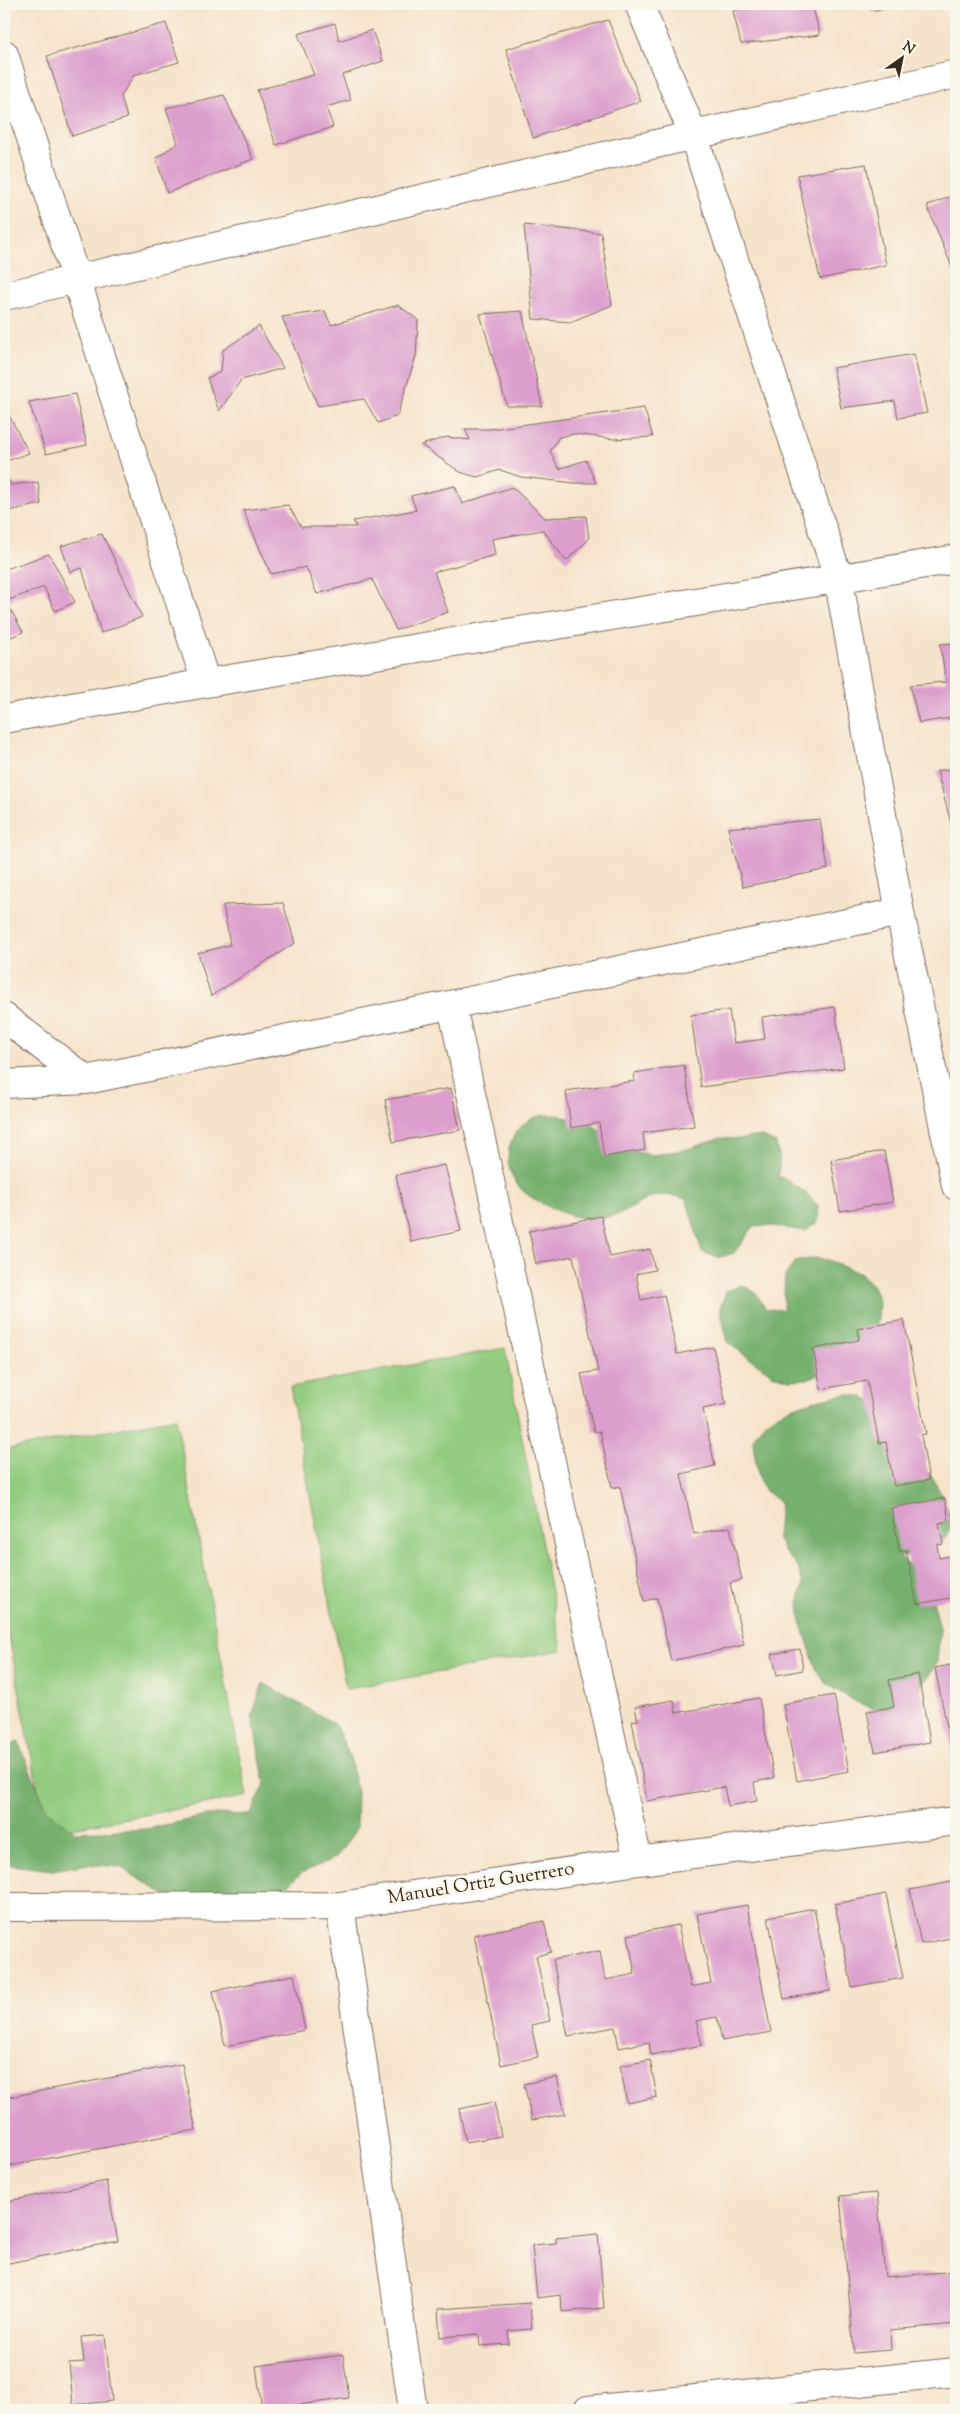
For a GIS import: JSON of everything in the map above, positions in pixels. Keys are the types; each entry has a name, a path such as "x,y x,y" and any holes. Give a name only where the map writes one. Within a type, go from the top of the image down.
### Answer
{"street":[{"path":"639,4 693,134 838,577 900,912 956,1186"},
{"path":"4,54 206,683"},
{"path":"4,296 76,277 956,74"},
{"path":"4,719 206,683 956,559"},
{"path":"4,1084 86,1080 452,1006 900,912"},
{"path":"452,1006 638,1861"},
{"path":"4,1018 86,1080"},
{"name":"Manuel Ortiz Guerrero","path":"4,1907 340,1906 638,1861 956,1821"},
{"path":"340,1906 413,2410"},
{"path":"588,2410 956,2372"}],"green space":[{"path":"543,1115 558,1115 592,1125 637,1152 653,1155 688,1149 720,1138 742,1139 760,1136 776,1143 780,1160 778,1175 806,1193 818,1205 819,1220 806,1231 774,1226 754,1226 734,1253 718,1258 702,1252 686,1199 669,1195 654,1196 622,1213 598,1218 588,1219 560,1212 535,1200 522,1190 514,1181 508,1159 509,1148 513,1138 528,1121"},
{"path":"813,1258 828,1260 861,1274 873,1286 879,1301 878,1319 872,1333 839,1367 807,1379 789,1380 772,1374 728,1343 720,1308 726,1291 742,1285 756,1293 766,1309 783,1310 785,1276 795,1262"},
{"path":"505,1348 562,1650 346,1689 290,1387"},
{"path":"847,1394 863,1397 877,1406 896,1453 889,1468 902,1461 912,1461 921,1465 941,1493 953,1523 944,1540 933,1549 900,1556 923,1580 932,1596 940,1629 937,1662 907,1704 893,1712 875,1709 858,1703 826,1684 816,1669 800,1618 799,1600 803,1584 798,1567 786,1554 777,1538 780,1502 762,1486 758,1476 753,1444 759,1429 768,1420 780,1413 808,1402"},
{"path":"176,1418 247,1796 46,1833 4,1610 4,1450"},
{"path":"263,1683 335,1724 350,1757 357,1792 356,1829 336,1858 303,1872 275,1896 181,1905 120,1867 88,1864 52,1870 4,1864 4,1751 18,1741 46,1809 75,1832 147,1829 215,1814 250,1815 265,1784 252,1716"}],"building":[{"path":"757,4 812,4 820,35 741,44 733,11"},
{"path":"870,4 900,4 872,11"},
{"path":"608,20 641,101 533,138 506,49"},
{"path":"166,23 179,62 134,75 121,96 127,118 72,136 47,56"},
{"path":"335,23 339,41 372,30 383,61 342,75 351,100 326,107 333,127 276,145 257,90 314,75 298,34"},
{"path":"224,95 253,159 167,193 156,158 178,143 166,108"},
{"path":"866,164 886,265 820,279 797,175"},
{"path":"956,194 956,277 927,206"},
{"path":"524,225 601,233 612,305 570,322 533,319"},
{"path":"398,305 418,320 416,356 397,416 378,423 364,399 318,406 282,317 325,311 331,325"},
{"path":"522,311 542,406 507,406 480,314"},
{"path":"259,326 283,368 241,380 219,411 207,378 221,372 223,350"},
{"path":"914,354 927,413 898,418 895,401 841,408 833,368"},
{"path":"75,394 87,445 46,454 29,402"},
{"path":"4,406 29,453 4,462"},
{"path":"644,408 653,437 614,439 574,434 559,437 550,451 559,469 586,460 596,483 574,483 521,477 500,470 477,477 460,472 421,445 447,437 470,440 465,429 491,429"},
{"path":"4,470 11,485 38,482 41,504 4,512"},
{"path":"455,486 462,504 512,487 545,518 586,516 589,539 566,561 543,530 492,539 495,555 434,572 448,612 396,630 372,579 317,594 306,567 271,574 243,510 288,505 301,527 356,527 353,521 416,510 411,496"},
{"path":"102,534 142,617 101,633 82,568 70,572 61,546"},
{"path":"49,554 75,602 55,611 44,587 6,601 23,632 4,640 4,563 6,569"},
{"path":"956,643 956,717 919,723 910,685 946,682 940,644"},
{"path":"956,768 956,842 937,771"},
{"path":"820,819 828,869 743,887 728,828"},
{"path":"283,903 295,943 211,996 198,953 230,945 223,905"},
{"path":"835,1007 844,1068 701,1087 691,1015 729,1010 734,1043 765,1039 762,1017"},
{"path":"684,1065 694,1126 643,1133 645,1150 604,1157 599,1123 571,1128 566,1091 635,1081 634,1073"},
{"path":"451,1088 460,1130 393,1142 385,1100"},
{"path":"884,1151 893,1202 840,1211 831,1160"},
{"path":"445,1165 461,1231 411,1242 396,1175"},
{"path":"601,1216 610,1257 650,1249 655,1270 636,1274 641,1300 664,1295 677,1354 713,1347 726,1404 703,1409 715,1466 681,1474 694,1534 730,1527 742,1580 730,1583 744,1645 671,1661 657,1598 644,1601 620,1486 612,1488 600,1431 594,1432 581,1374 598,1371 573,1256 536,1264 529,1231"},
{"path":"904,1320 926,1434 921,1435 929,1480 894,1486 886,1442 879,1443 867,1381 821,1389 813,1349 859,1340 857,1329"},
{"path":"945,1498 949,1521 939,1523 943,1544 937,1545 939,1558 956,1555 956,1597 917,1604 906,1550 900,1552 891,1508"},
{"path":"800,1649 803,1670 777,1675 772,1654"},
{"path":"956,1664 956,1762 954,1762 935,1668"},
{"path":"918,1674 930,1742 875,1752 867,1711 894,1707 889,1680"},
{"path":"834,1695 849,1771 797,1781 783,1704"},
{"path":"759,1698 774,1778 754,1782 757,1801 728,1806 724,1787 647,1801 632,1721 638,1720 635,1707 674,1700 676,1713"},
{"path":"956,1881 956,1937 921,1944 910,1890"},
{"path":"886,1894 903,1978 852,1987 835,1904"},
{"path":"747,1905 771,2032 722,2041 717,2017 696,2021 702,2045 651,2055 649,2042 619,2048 615,2027 568,2036 553,1960 600,1951 605,1980 635,1974 628,1935 678,1925 691,1987 711,1983 697,1914"},
{"path":"814,1908 830,1991 784,1999 768,1917"},
{"path":"544,1921 551,1952 536,1956 550,2021 531,2025 538,2057 501,2065 474,1935"},
{"path":"294,1975 305,2030 225,2046 213,1991"},
{"path":"650,2060 657,2097 627,2103 620,2066"},
{"path":"182,2064 196,2130 4,2167 4,2098"},
{"path":"557,2077 565,2114 532,2120 524,2084"},
{"path":"494,2102 501,2136 466,2142 459,2109"},
{"path":"106,2181 118,2241 4,2264 4,2202"},
{"path":"877,2193 885,2277 956,2271 956,2324 890,2330 891,2350 854,2353 840,2196"},
{"path":"598,2234 604,2308 562,2312 561,2295 537,2298 532,2245 556,2243 556,2238"},
{"path":"530,2303 532,2329 508,2331 509,2344 480,2346 479,2334 440,2337 438,2309"},
{"path":"105,2335 112,2401 73,2405 69,2363 84,2362 81,2337"},
{"path":"343,2355 349,2398 262,2410 256,2366"},
{"path":"248,2407 249,2410 236,2410 236,2409"}]}
